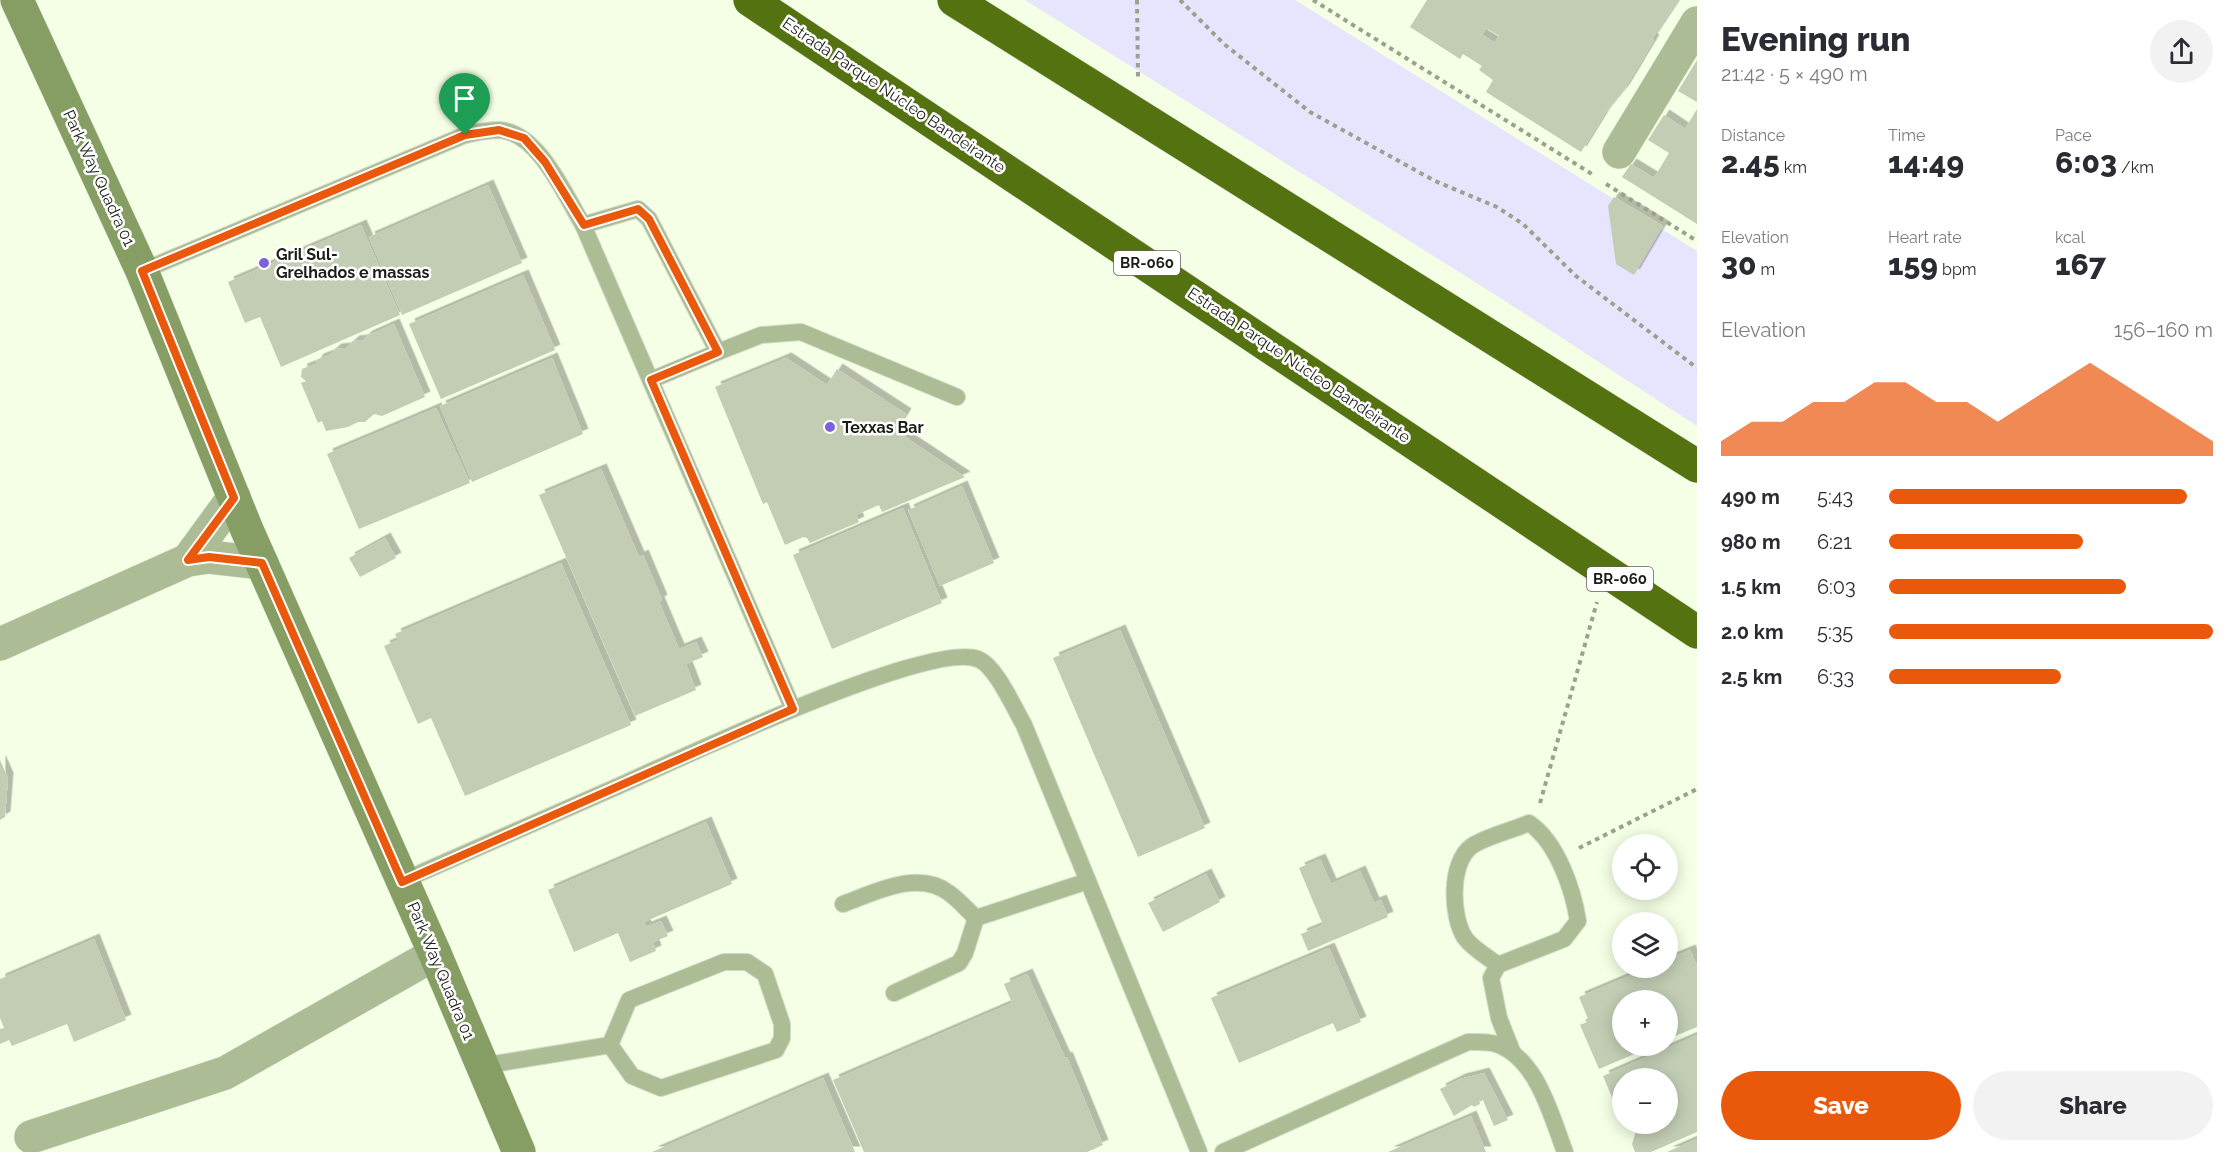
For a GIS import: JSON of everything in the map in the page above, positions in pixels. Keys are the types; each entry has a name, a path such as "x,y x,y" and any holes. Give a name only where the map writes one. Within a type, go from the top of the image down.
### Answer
{"highway":[{"name":"Estrada Parque Núcleo Bandeirante","path":"750,0 1697,632"},
{"path":"954,0 1697,466"}],"street":[{"name":"Park Way Quadra 01","path":"17,0 142,271 234,498 435,954 519,1152"},
{"path":"1619,152 1697,22"},
{"path":"188,560 234,498"},
{"path":"0,644 188,560 209,557 262,563"},
{"path":"31,1137 225,1072 435,954"}],"lane":[{"path":"142,271 465,135 499,130 524,138 545,162 584,225 793,709"},
{"path":"584,225 638,209 644,214 649,219 718,352"},
{"path":"651,380 761,335 801,332 957,397"},
{"path":"402,882 793,709 922,663 957,656 980,659 998,678 1024,725 1199,1152"},
{"path":"1498,965 1465,937 1455,904 1456,875 1460,860 1472,846 1529,823 1542,832 1559,865 1575,903 1578,921 1564,939 1498,965 1491,978 1495,1002 1512,1051 1541,1091 1566,1152"},
{"path":"976,918 1088,881"},
{"path":"843,904 893,886 926,883 947,891 976,918"},
{"path":"894,993 959,963 965,953 976,918"},
{"path":"747,962 765,974 782,1024 782,1038 776,1050 661,1088 632,1076 610,1045 629,1000 724,963 747,962"},
{"path":"1223,1152 1468,1042 1494,1042 1512,1051"},
{"path":"482,1066 610,1045"}],"path":[{"path":"1137,0 1138,80"},
{"path":"1180,0 1224,44 1310,112 1435,181 1497,207 1523,224 1576,276 1697,368"},
{"path":"1313,0 1697,240"},
{"path":"1540,797 1606,570"},
{"path":"1571,852 1697,789"}],"shaded area":[{"path":"1025,0 1295,0 1697,251 1697,426 1502,299"}],"building":[{"path":"1427,0 1678,0 1652,39 1654,40 1624,90 1605,113 1581,152 1486,92 1493,80 1479,70 1482,66 1463,54 1460,59 1410,27","holes":["1486,28 1499,36 1495,43 1482,35"]},
{"path":"1697,60 1697,102 1678,91"},
{"path":"1697,109 1697,224 1622,177 1631,164 1654,178 1669,153 1648,140 1664,115 1685,129"},
{"path":"488,185 522,263 402,315 369,237"},
{"path":"1614,197 1663,226 1634,275 1616,264 1608,206"},
{"path":"361,225 400,315 281,367 260,317 245,323 228,282"},
{"path":"523,275 555,350 441,399 409,324"},
{"path":"394,324 425,397 382,416 374,414 365,422 326,431 322,421 318,423 301,383 306,381 301,377 302,369 315,364 318,359 329,355 336,349 346,348 354,341 363,340"},
{"path":"552,358 583,434 472,482 440,406"},
{"path":"786,358 827,385 837,369 906,414 899,425 903,427 899,433 965,477 882,512 879,505 856,515 859,522 810,543 807,538 803,537 785,545 767,502 763,504 715,387"},
{"path":"436,408 470,483 359,529 327,454"},
{"path":"601,469 639,557 643,555 662,600 659,602 679,649 696,642 703,657 686,664 696,690 635,716 539,495"},
{"path":"962,486 994,563 940,586 908,510"},
{"path":"903,508 942,603 832,649 793,555"},
{"path":"385,538 396,558 360,577 349,558"},
{"path":"561,563 631,725 465,796 431,718 418,724 384,646 398,640 395,634"},
{"path":"1120,630 1205,828 1138,857 1053,658"},
{"path":"0,760 8,778 5,817 0,820"},
{"path":"706,822 732,884 644,922 646,927 661,921 668,936 653,942 656,951 630,962 618,933 574,952 548,890"},
{"path":"1320,859 1331,884 1360,871 1374,903 1381,900 1388,917 1308,951 1301,934 1323,925 1299,868"},
{"path":"1206,874 1220,902 1163,932 1148,903"},
{"path":"94,939 126,1020 74,1042 67,1024 12,1046 9,1040 0,1044 0,1029 4,1028 0,1018 0,979"},
{"path":"1329,948 1361,1022 1337,1032 1333,1023 1239,1063 1211,998"},
{"path":"1690,950 1697,966 1697,1027 1678,1035 1678,990 1612,990 1612,1056 1630,1056 1599,1069 1580,1025 1589,1021 1579,997 1624,978 1678,978 1678,955"},
{"path":"1027,974 1065,1058 1067,1057 1103,1145 1087,1152 864,1152 833,1080 1012,1003 1004,984"},
{"path":"1697,1035 1697,1132 1651,1152 1635,1152 1632,1144 1635,1134 1678,1134 1678,1068 1621,1068 1649,1056 1678,1056 1678,1043"},
{"path":"1612,1072 1612,1097 1603,1076"},
{"path":"1484,1073 1508,1120 1494,1126 1482,1098 1479,1099 1480,1104 1474,1107 1472,1105 1454,1116 1440,1089 1460,1079"},
{"path":"823,1078 855,1152 652,1152 758,1106"},
{"path":"1471,1116 1486,1152 1388,1152 1457,1122"},
{"path":"1697,1139 1697,1152 1667,1152"}],"place":[{"name":"Gril Sul- Grelhados e massas","path":"264,263"},
{"name":"Texxas Bar","path":"830,427"}],"route":[{"path":"499,130 524,138 545,162 584,225 638,209 649,219 718,352 651,380 793,709 402,882 262,563 209,557 188,560 203,536 234,498 142,271 465,135 499,130"}]}
